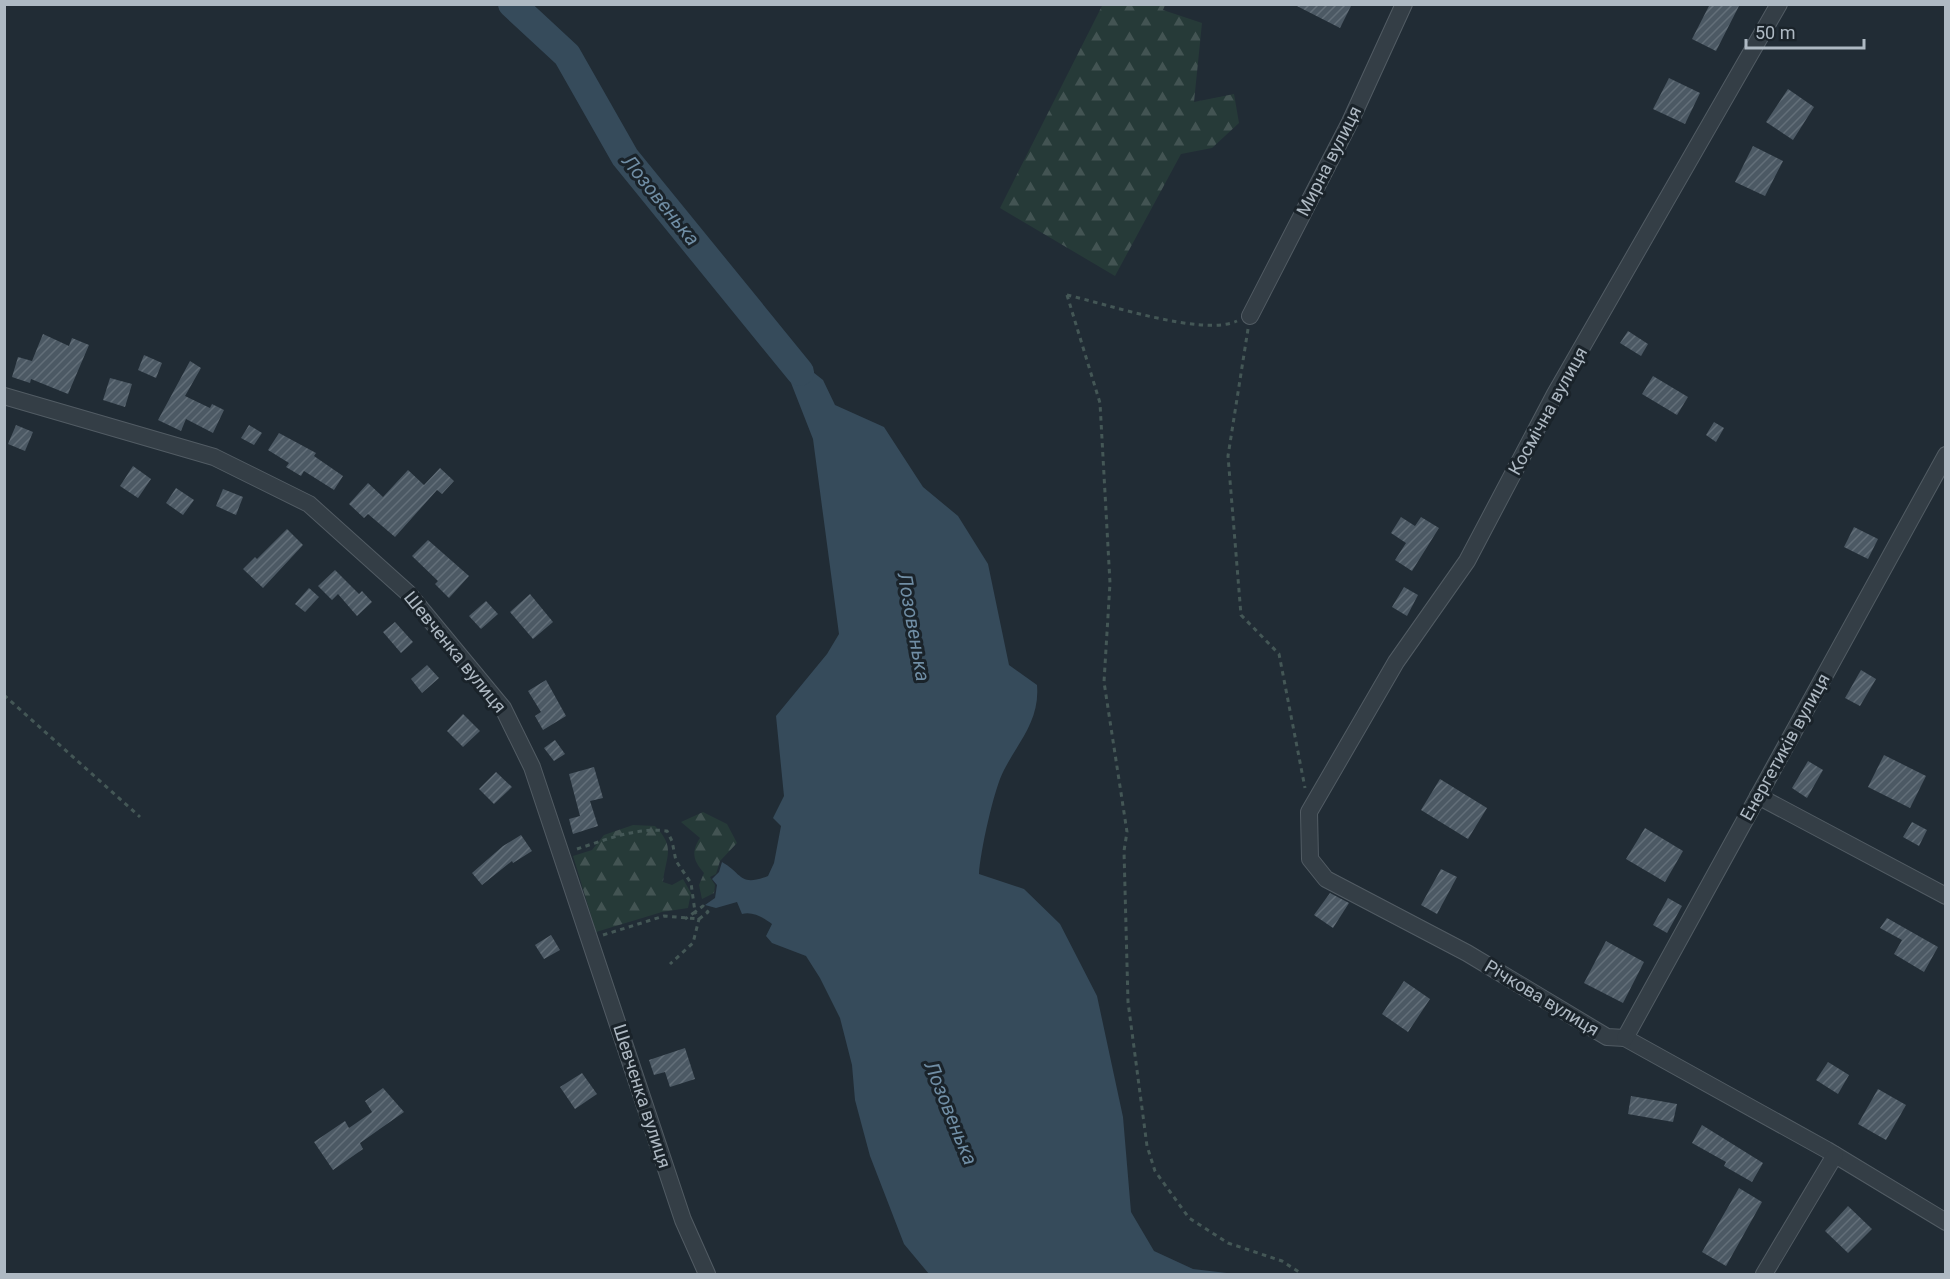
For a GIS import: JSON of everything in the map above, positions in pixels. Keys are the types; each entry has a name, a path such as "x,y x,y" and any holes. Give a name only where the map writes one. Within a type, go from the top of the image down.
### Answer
{"street":[{"name":"Мирна вулиця","path":"1250,316 1350,122 1404,4"},
{"name":"Космічна вулиця","path":"1309,812 1396,662 1467,561 1555,394 1659,219 1779,4"},
{"name":"Шевченка вулиця","path":"4,396 214,457 309,504 408,593 503,708 532,767 683,1220 707,1275"},
{"name":"Енергетиків вулиця","path":"1625,1038 1946,455"},
{"path":"1758,796 1946,896"},
{"name":"Річкова вулиця","path":"1309,812 1310,859 1326,879 1467,953 1607,1038 1625,1038 1835,1155 1946,1221"},
{"path":"1764,1275 1835,1155"}],"path":[{"path":"1250,316 1226,327 1196,326 1067,295 1100,402 1110,583 1104,682 1127,831 1124,851 1128,1002 1147,1146 1155,1171 1189,1218 1228,1243 1282,1261 1302,1275"},
{"path":"1250,316 1228,456 1240,615 1280,654 1309,812"},
{"path":"4,695 140,817"},
{"path":"561,855 611,838 649,830 667,831 676,861 691,883 695,912 699,919 693,943 670,964"},
{"path":"590,939 664,916 685,919 699,919 708,912 703,906 685,919"}],"green space":[{"path":"1103,4 1165,5 1163,10 1202,23 1194,102 1234,94 1239,123 1212,148 1181,154 1115,276 1000,208"},
{"path":"703,812 727,824 737,843 720,861 716,874 710,877 715,885 714,893 702,899 699,885 704,873 694,856 700,838 681,822"},
{"path":"633,825 655,826 666,840 668,852 663,882 672,885 683,879 691,893 688,908 662,912 596,932 573,856 592,850 604,835"}],"water":[{"path":"775,342 823,380 835,405 884,427 923,487 958,516 988,564 1009,665 1037,685 1037,698 1032,720 1004,770 996,791 979,874 1024,889 1060,924 1097,996 1123,1117 1131,1212 1154,1251 1193,1269 1235,1274 929,1274 904,1244 870,1156 855,1100 852,1065 840,1018 820,978 806,956 772,943 766,936 772,924 765,919 754,914 742,914 737,902 716,908 705,905 715,898 717,885 712,879 719,872 722,862 746,880 768,876 774,863 781,826 773,818 784,796 776,716 827,654 839,634 813,439"}],"building":[{"path":"1293,4 1352,4 1340,28"},
{"path":"1710,4 1740,4 1716,51 1692,39"},
{"path":"1669,78 1700,93 1685,124 1653,109"},
{"path":"1788,89 1814,107 1793,140 1766,122"},
{"path":"1753,146 1783,161 1765,196 1735,182"},
{"path":"1628,331 1648,344 1641,356 1620,343"},
{"path":"43,334 69,346 72,338 89,345 68,394 31,379 30,383 12,377 18,357 32,361"},
{"path":"144,355 162,363 156,378 138,370"},
{"path":"190,361 201,368 185,396 210,408 212,404 224,410 213,433 186,419 181,431 158,420"},
{"path":"1653,376 1688,397 1677,415 1642,394"},
{"path":"110,378 132,384 125,407 103,400"},
{"path":"1714,422 1724,428 1716,442 1706,435"},
{"path":"16,425 33,432 25,451 8,444"},
{"path":"249,425 262,433 254,445 241,438"},
{"path":"279,433 316,453 314,456 343,476 334,490 304,471 301,476 286,467 289,463 268,450"},
{"path":"133,466 151,479 138,498 120,486"},
{"path":"440,468 454,481 442,494 437,490 395,537 368,514 364,518 349,504 368,483 383,497 408,470 424,485"},
{"path":"176,488 194,500 183,515 166,503"},
{"path":"223,489 243,497 236,515 216,506"},
{"path":"1401,517 1415,526 1421,517 1439,528 1412,571 1395,560 1406,543 1391,533"},
{"path":"1854,527 1878,539 1868,559 1844,547"},
{"path":"287,529 303,545 263,588 243,569 255,557 257,559"},
{"path":"428,540 469,576 449,598 435,584 438,581 412,556"},
{"path":"335,570 359,594 362,591 372,602 357,616 338,594 332,600 318,586"},
{"path":"1404,587 1418,595 1407,616 1392,607"},
{"path":"309,588 319,597 305,612 295,604"},
{"path":"530,594 553,622 533,639 510,612"},
{"path":"486,601 498,614 481,629 469,616"},
{"path":"395,622 413,642 401,653 383,632"},
{"path":"427,665 439,678 422,693 411,679"},
{"path":"1861,670 1876,679 1860,706 1845,698"},
{"path":"546,680 566,716 543,730 535,716 541,712 528,691"},
{"path":"463,714 480,731 463,747 447,731"},
{"path":"555,740 565,754 554,761 544,748"},
{"path":"1884,755 1926,776 1910,808 1868,787"},
{"path":"1808,761 1823,770 1807,798 1792,788"},
{"path":"594,767 603,798 590,801 598,826 573,834 569,819 580,816 569,774"},
{"path":"496,772 512,787 494,804 479,789"},
{"path":"1440,779 1487,808 1468,839 1421,810"},
{"path":"1912,822 1927,830 1919,846 1903,837"},
{"path":"1645,828 1683,851 1665,882 1626,859"},
{"path":"521,835 532,851 513,863 512,861 482,885 472,873 503,846"},
{"path":"1441,869 1457,877 1437,914 1421,905"},
{"path":"1330,893 1349,903 1333,928 1314,915"},
{"path":"1668,898 1682,906 1667,933 1653,925"},
{"path":"1887,918 1938,947 1924,972 1894,954 1902,940 1880,928"},
{"path":"551,935 560,950 544,959 535,945"},
{"path":"1606,941 1644,962 1623,1003 1584,983"},
{"path":"1404,981 1430,999 1408,1032 1382,1014"},
{"path":"685,1048 695,1079 670,1087 665,1072 654,1075 649,1060"},
{"path":"1828,1062 1849,1075 1838,1094 1816,1080"},
{"path":"582,1073 597,1094 575,1109 560,1087"},
{"path":"383,1088 404,1112 360,1143 363,1149 333,1170 314,1142 345,1121 349,1128 372,1112 365,1101"},
{"path":"1878,1089 1906,1105 1886,1140 1858,1124"},
{"path":"1631,1096 1677,1104 1673,1122 1628,1114"},
{"path":"1702,1125 1763,1163 1752,1182 1724,1166 1726,1162 1692,1143"},
{"path":"1739,1188 1762,1202 1726,1266 1702,1252"},
{"path":"1848,1206 1872,1229 1848,1253 1825,1231"}],"waterway":[{"name":"Лозовенька","path":"512,4 567,55 625,157 800,372"}]}
